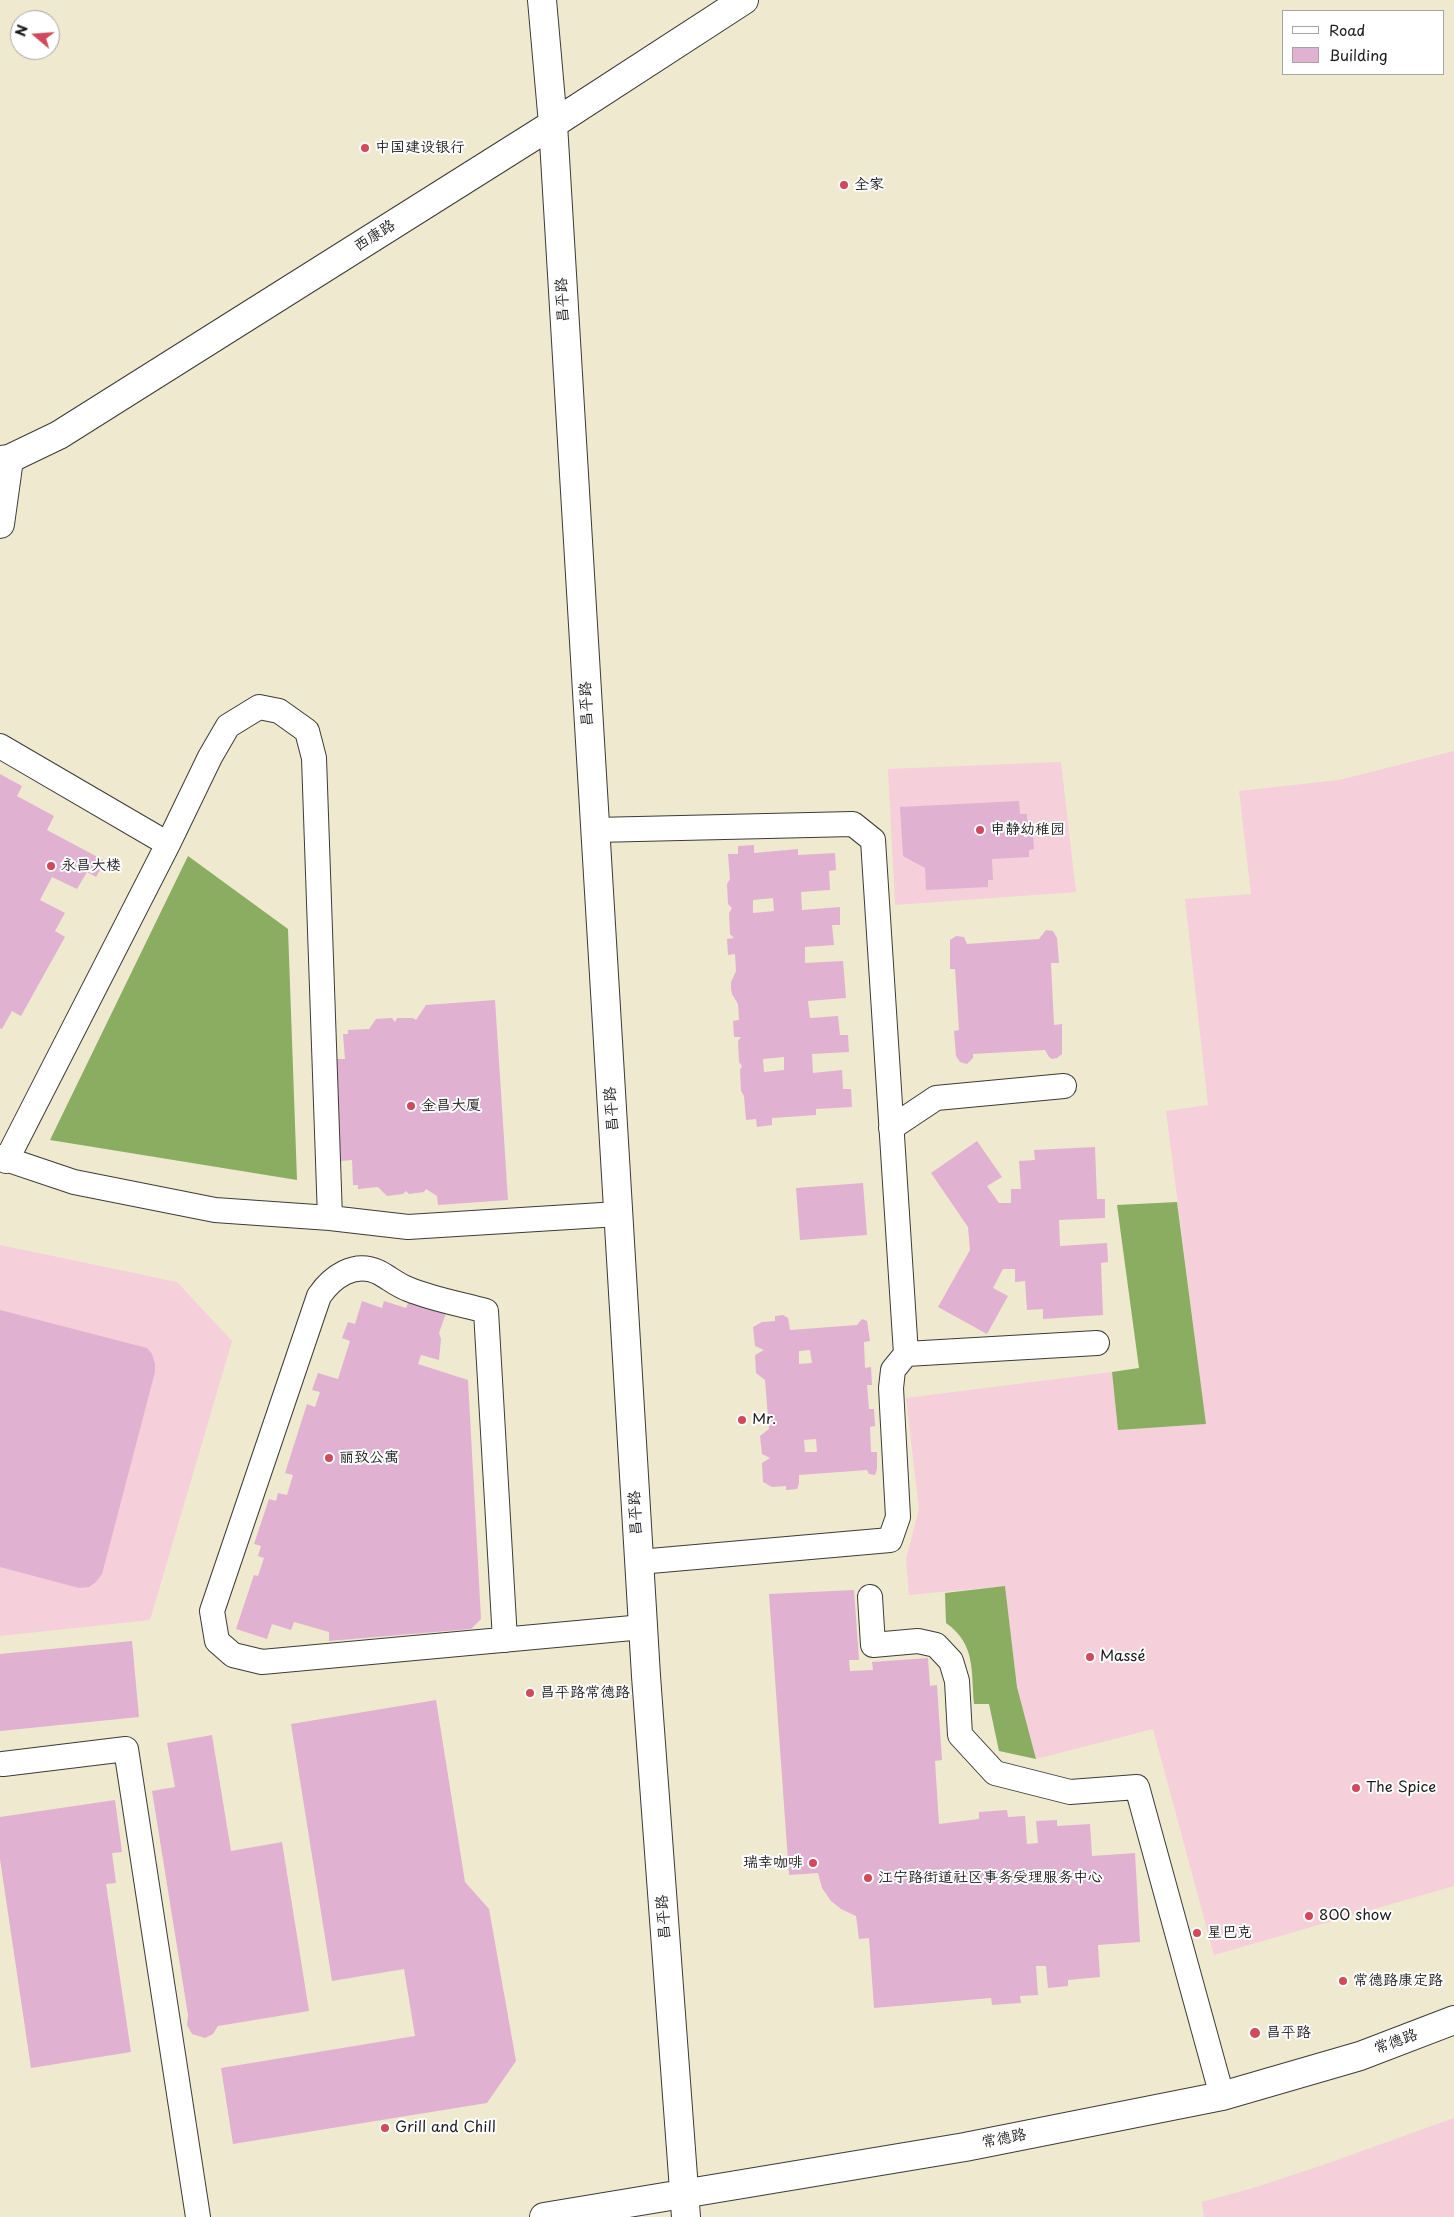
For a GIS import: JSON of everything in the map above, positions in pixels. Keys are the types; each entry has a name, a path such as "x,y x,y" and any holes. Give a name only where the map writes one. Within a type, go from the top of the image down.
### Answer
{"street":[{"name":"昌平路","path":"542,0 553,124 643,1627 685,2206"},
{"name":"西康路","path":"5,460 59,435 553,124 744,0"},
{"path":"0,524 5,460"},
{"name":"常德路","path":"544,2217 685,2206 965,2147 1222,2096 1360,2056 1454,2020"}],"lane":[{"path":"330,1218 314,758 307,731 279,712 259,707 228,726 210,757 168,844 3,1159 74,1182 215,1210 330,1218 408,1227 618,1214"},
{"path":"0,746 168,844"},
{"path":"595,830 853,824 872,840 906,1354 893,1370 890,1388 898,1517 890,1540 639,1562"},
{"path":"891,1128 936,1098 1064,1086"},
{"path":"505,1640 486,1311 407,1289 375,1271 358,1268 344,1272 328,1283 319,1296 212,1611 217,1641 234,1654 262,1662 505,1640 643,1627"},
{"path":"906,1354 1097,1343"},
{"path":"870,1597 873,1645 918,1641 936,1645 951,1661 957,1681 960,1735 994,1772 1070,1792 1137,1787 1222,2096"},
{"path":"3,1764 126,1749 198,2217"}],"shaded area":[{"path":"1454,751 1454,1886 1214,1955 1153,1729 1036,1759 1017,1687 1005,1586 909,1595 906,1559 919,1509 906,1398 1112,1372 1118,1430 1206,1424 1166,1111 1208,1105 1185,899 1251,894 1239,791 1339,780"},
{"name":"申静幼稚园","path":"1061,762 1076,892 895,905 888,769"},
{"path":"0,1245 177,1282 232,1341 150,1620 0,1636"},
{"path":"1454,2118 1454,2217 1204,2217 1202,2202 1253,2188 1323,2165"}],"green space":[{"path":"188,856 288,929 297,1180 50,1140"},
{"path":"1177,1202 1206,1424 1118,1430 1112,1372 1139,1368 1117,1205"},
{"path":"1005,1586 1017,1687 1036,1759 999,1751 989,1704 974,1704 972,1669 967,1649 956,1631 946,1623 945,1593"}],"building":[{"name":"永昌大楼","path":"0,774 22,786 17,796 54,816 47,830 105,861 96,877 87,872 77,889 52,877 40,900 65,913 55,931 65,937 21,1016 12,1011 2,1029 0,1028"},
{"path":"1019,801 1020,814 1027,814 1027,820 1032,820 1034,849 1029,850 1029,857 992,859 993,880 988,880 988,887 926,890 925,868 903,856 900,807"},
{"path":"754,845 754,853 798,849 798,855 835,853 836,870 829,871 830,890 801,892 802,910 840,907 840,925 832,925 834,945 805,947 805,963 843,961 846,998 808,1001 810,1018 838,1016 840,1035 848,1035 849,1052 812,1054 813,1073 842,1070 843,1089 851,1089 852,1107 816,1109 816,1115 772,1118 772,1125 757,1127 756,1119 746,1120 744,1096 741,1091 740,1070 742,1066 739,1062 738,1041 741,1037 734,1037 733,1021 739,1020 738,1004 731,988 731,982 736,971 735,954 728,955 727,939 734,938 730,934 729,913 732,908 728,904 727,884 730,879 728,854 738,854 738,846","holes":["773,898 774,911 753,913 753,900","784,1057 784,1070 764,1072 763,1059"]},
{"path":"1046,930 1053,931 1057,938 1059,963 1051,963 1054,1025 1062,1024 1062,1054 1052,1059 1045,1050 973,1054 973,1058 967,1064 960,1062 956,1056 954,1031 959,1030 955,969 950,969 950,940 956,936 964,937 967,944 1039,939"},
{"name":"金昌大厦","path":"495,1000 508,1200 438,1205 437,1196 426,1189 424,1192 409,1194 406,1191 403,1194 387,1196 378,1187 358,1189 358,1185 353,1185 352,1160 341,1161 335,1059 345,1059 343,1034 348,1034 348,1030 369,1029 376,1019 392,1018 395,1022 397,1018 413,1018 416,1020 426,1005"},
{"path":"977,1141 1002,1177 987,1186 999,1203 1011,1203 1011,1189 1021,1189 1019,1161 1035,1160 1034,1150 1095,1147 1097,1199 1105,1199 1105,1218 1059,1220 1060,1246 1107,1243 1108,1262 1101,1263 1103,1315 1043,1319 1043,1309 1027,1310 1025,1281 1015,1282 1015,1269 1003,1269 993,1288 1008,1296 987,1334 938,1307 970,1250 968,1227 931,1173"},
{"path":"863,1183 867,1235 800,1240 796,1188"},
{"path":"362,1301 382,1308 384,1301 406,1308 409,1301 446,1313 439,1333 441,1339 439,1360 421,1355 418,1364 468,1380 481,1619 471,1629 329,1641 329,1632 294,1622 291,1630 272,1624 267,1639 236,1629 254,1575 258,1576 264,1558 258,1556 261,1546 254,1544 269,1499 276,1501 278,1493 287,1495 293,1475 285,1473 307,1404 315,1407 320,1392 312,1390 318,1373 338,1379 350,1341 342,1338 348,1322 355,1324"},
{"path":"0,1310 147,1348 152,1354 155,1372 102,1574 89,1587 79,1588 0,1567"},
{"path":"783,1315 788,1318 790,1330 857,1325 862,1319 867,1321 870,1341 864,1342 865,1368 871,1367 872,1385 867,1385 869,1409 874,1409 875,1426 870,1427 871,1452 877,1452 875,1475 869,1474 867,1470 799,1475 797,1489 786,1490 786,1486 772,1487 763,1482 762,1463 770,1458 762,1454 760,1436 769,1429 765,1380 756,1373 755,1355 764,1350 755,1346 753,1327 762,1322 775,1321 775,1316","holes":["810,1350 812,1363 799,1364 799,1351","816,1439 817,1452 805,1452 804,1440"]},
{"path":"854,1590 859,1660 849,1660 850,1671 873,1670 872,1662 928,1658 930,1686 937,1685 942,1760 935,1761 939,1824 979,1819 979,1812 1007,1810 1008,1817 1025,1816 1027,1844 1038,1843 1036,1821 1057,1820 1057,1826 1090,1824 1092,1856 1135,1853 1140,1942 1098,1945 1100,1977 1068,1980 1068,1986 1048,1988 1046,1966 1036,1966 1038,1995 1020,1996 1021,2003 992,2005 991,1998 874,2008 869,1938 859,1939 856,1916 841,1909 831,1901 822,1888 818,1873 789,1875 769,1594"},
{"path":"132,1641 139,1717 0,1731 0,1654"},
{"path":"436,1700 465,1882 489,1909 516,2061 487,2103 233,2144 221,2068 415,2036 404,1969 332,1981 291,1724"},
{"path":"212,1735 231,1851 282,1842 309,2011 218,2026 213,2034 205,2038 192,2034 187,2025 188,2015 152,1791 175,1787 167,1743"},
{"path":"115,1800 122,1852 112,1853 116,1883 106,1884 131,2052 31,2068 0,1859 0,1817"}],"place":[{"name":"中国建设银行","path":"365,148"},
{"name":"全家","path":"844,185"},
{"name":"申静幼稚园","path":"980,830"},
{"name":"永昌大楼","path":"51,866"},
{"name":"金昌大厦","path":"411,1106"},
{"name":"Mr.","path":"742,1420"},
{"name":"丽致公寓","path":"329,1458"},
{"name":"Massé","path":"1090,1657"},
{"name":"昌平路常德路","path":"530,1693"},
{"name":"The Spice","path":"1356,1788"},
{"name":"瑞幸咖啡","path":"813,1863"},
{"name":"江宁路街道社区事务受理服务中心","path":"868,1878"},
{"name":"800 show","path":"1309,1916"},
{"name":"星巴克","path":"1197,1933"},
{"name":"常德路康定路","path":"1343,1981"},
{"name":"昌平路","path":"1255,2033"},
{"name":"Grill and Chill","path":"385,2128"}]}
